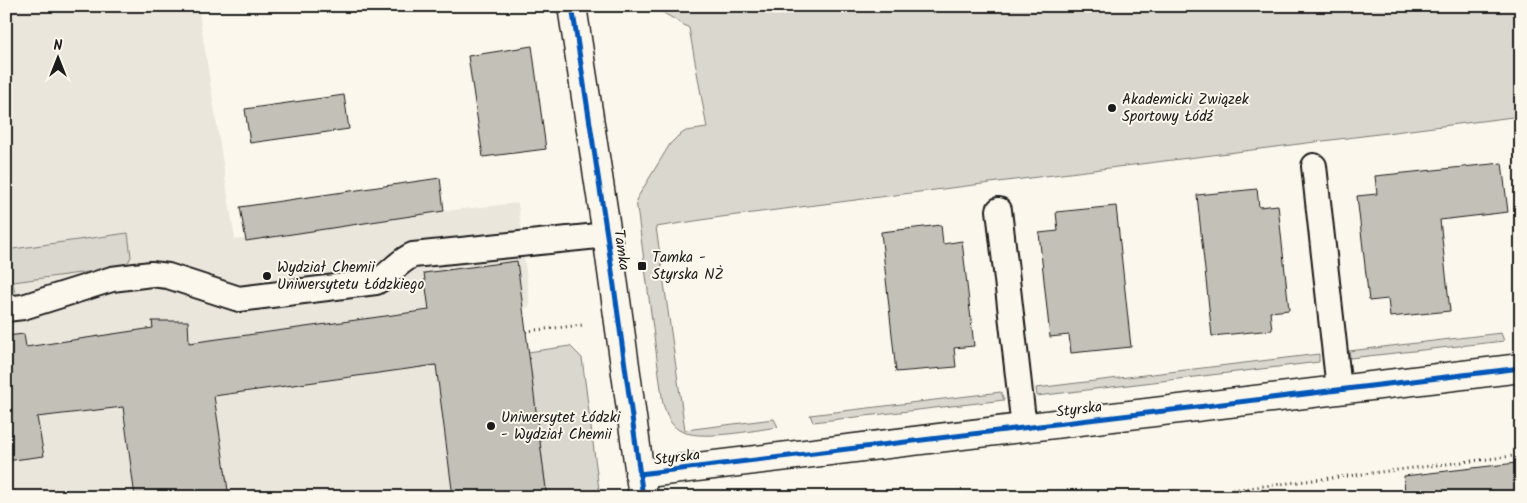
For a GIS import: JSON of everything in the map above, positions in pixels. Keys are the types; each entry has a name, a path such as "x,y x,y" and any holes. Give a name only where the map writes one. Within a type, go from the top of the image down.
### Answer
{"street":[{"name":"Tamka","path":"572,6 608,235 641,485"},
{"name":"Styrska","path":"641,485 1024,428 1521,368"}],"lane":[{"path":"1314,166 1339,389"},
{"path":"999,210 1024,428"},
{"path":"6,309 23,307 112,279 151,274 168,276 239,299 376,282 405,259 412,256 608,235"}],"path":[{"path":"526,331 583,325"},
{"path":"1198,494 1521,455"}],"shaded area":[{"name":"Wydział Chemii Uniwersytetu Łódzkiego","path":"6,6 198,6 235,240 444,211 518,203 530,306 523,309 547,497 6,497"},
{"name":"Akademicki Związek Sportowy Łódź","path":"652,6 1521,6 1521,116 721,217 656,227 685,430 774,419 778,427 727,434 699,435 676,428 663,404 636,200 670,144 686,131 707,128 689,28"},
{"path":"128,233 131,257 125,267 13,282 15,295 6,296 6,250"},
{"path":"1501,333 1504,341 1350,358 1349,351"},
{"path":"570,346 582,358 600,497 547,497 528,352"},
{"path":"1319,354 1319,362 1037,396 1036,388"},
{"path":"1001,392 1004,400 813,422 810,415"}],"building":[{"path":"532,46 546,149 483,157 468,56"},
{"path":"344,95 349,129 250,143 245,109"},
{"path":"1502,163 1508,212 1440,220 1450,311 1390,317 1388,299 1369,301 1357,196 1377,194 1375,176"},
{"path":"440,178 444,211 246,241 240,207"},
{"path":"1257,189 1259,207 1278,205 1289,310 1270,312 1272,330 1212,336 1197,195"},
{"path":"1116,206 1131,347 1071,353 1069,335 1050,337 1039,233 1058,231 1056,212"},
{"path":"941,225 943,244 962,241 974,346 954,348 956,367 896,372 881,232"},
{"path":"517,261 547,497 453,497 436,365 214,396 229,497 135,497 123,407 37,417 44,456 6,461 6,336 24,334 26,347 153,328 152,321 188,321 189,343 429,310 424,273"},
{"path":"1516,463 1521,497 1405,497 1404,476"}],"cycle path":[{"path":"572,6 607,235 643,497"},
{"path":"639,474 1521,368"}],"place":[{"name":"Akademicki Związek Sportowy Łódź","path":"1112,108"},
{"name":"Tamka - Styrska NŻ","path":"642,266"},
{"name":"Wydział Chemii Uniwersytetu Łódzkiego","path":"267,276"},
{"name":"Uniwersytet Łódzki - Wydział Chemii","path":"491,426"}]}
